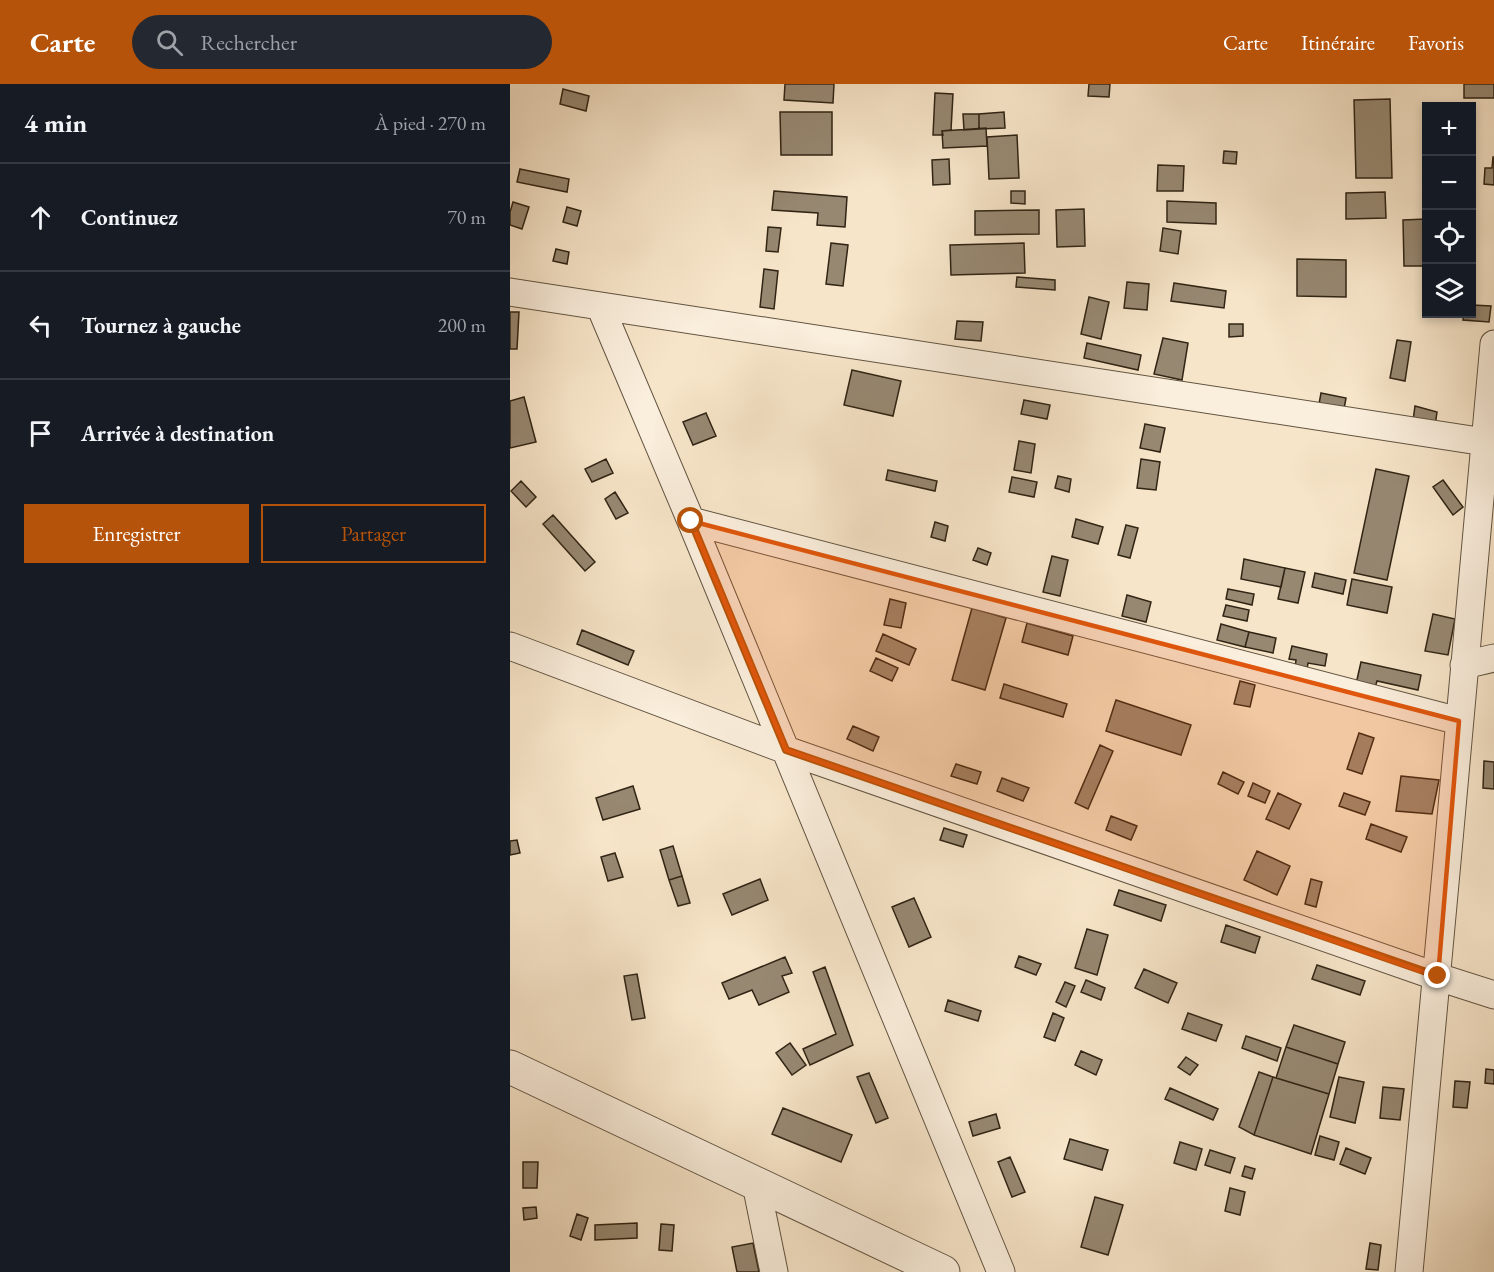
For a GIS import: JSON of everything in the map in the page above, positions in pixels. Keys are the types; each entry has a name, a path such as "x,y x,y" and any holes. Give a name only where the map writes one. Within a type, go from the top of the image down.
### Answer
{"street":[{"path":"510,292 1485,442"},
{"path":"600,306 1001,1272"},
{"path":"1409,1272 1438,976 1494,344"},
{"path":"691,521 1459,721"},
{"path":"510,646 786,750 1494,994"},
{"path":"1464,665 1494,658"},
{"path":"510,1067 943,1272"},
{"path":"756,1184 774,1272"}],"highlighted area":[{"path":"691,521 1459,721 1438,977 786,750"}],"building":[{"path":"785,84 834,84 833,103 784,100"},
{"path":"1089,84 1110,84 1109,97 1088,96"},
{"path":"1464,84 1494,84 1494,98 1464,98"},
{"path":"563,89 589,96 586,111 560,104"},
{"path":"935,93 953,94 951,130 942,131 943,135 933,135"},
{"path":"1390,99 1392,178 1356,178 1354,100"},
{"path":"780,112 832,112 832,155 781,155"},
{"path":"1004,112 1005,128 979,129 979,114"},
{"path":"963,114 979,114 979,129 964,130"},
{"path":"986,128 987,146 943,148 942,131"},
{"path":"1017,135 1019,178 989,179 987,137"},
{"path":"1224,151 1237,152 1236,164 1223,163"},
{"path":"1493,157 1494,185 1484,184 1485,168 1492,168"},
{"path":"949,159 950,184 933,185 932,160"},
{"path":"1158,165 1184,166 1183,191 1157,191"},
{"path":"520,169 569,179 567,192 517,182"},
{"path":"774,191 847,197 845,227 817,225 818,213 772,210"},
{"path":"1011,191 1025,191 1025,204 1011,203"},
{"path":"1385,192 1386,218 1346,219 1346,193"},
{"path":"1167,201 1216,203 1216,224 1167,222"},
{"path":"513,202 529,207 522,229 510,225"},
{"path":"567,207 581,211 577,226 563,222"},
{"path":"1084,209 1085,246 1057,247 1056,210"},
{"path":"1039,210 1039,234 975,235 975,211"},
{"path":"1422,219 1422,266 1404,266 1403,220"},
{"path":"768,227 781,228 778,252 766,251"},
{"path":"1163,228 1181,231 1178,254 1160,251"},
{"path":"831,243 848,245 843,286 826,284"},
{"path":"1024,243 1025,273 951,275 950,245"},
{"path":"556,249 569,252 567,264 553,261"},
{"path":"1297,259 1346,260 1346,297 1297,296"},
{"path":"764,269 778,271 774,309 760,307"},
{"path":"1017,277 1055,280 1055,290 1016,287"},
{"path":"1127,282 1149,284 1147,310 1124,308"},
{"path":"1174,283 1226,291 1224,308 1171,301"},
{"path":"1089,297 1109,302 1101,339 1081,334"},
{"path":"1476,305 1491,306 1489,322 1463,320 1463,318 1476,318"},
{"path":"510,312 519,312 517,349 510,349"},
{"path":"957,321 983,322 981,341 955,339"},
{"path":"1229,324 1243,324 1243,336 1229,337"},
{"path":"1163,338 1188,343 1182,380 1154,374"},
{"path":"1397,340 1411,342 1405,381 1390,378"},
{"path":"1087,343 1141,355 1138,370 1084,358"},
{"path":"852,370 901,381 893,416 844,405"},
{"path":"1321,393 1346,398 1344,409 1319,404"},
{"path":"524,397 536,442 510,448 510,401"},
{"path":"1024,400 1050,405 1047,419 1021,414"},
{"path":"1415,406 1437,412 1435,426 1413,421"},
{"path":"706,413 716,436 693,445 683,422"},
{"path":"1145,424 1165,428 1160,452 1140,448"},
{"path":"1019,441 1035,444 1031,473 1014,470"},
{"path":"606,459 613,473 592,482 585,469"},
{"path":"1141,459 1160,462 1156,490 1137,488"},
{"path":"1376,469 1409,476 1387,580 1354,573"},
{"path":"888,470 937,481 935,491 886,480"},
{"path":"1058,476 1071,479 1069,492 1055,488"},
{"path":"1012,477 1037,482 1034,497 1009,492"},
{"path":"1443,480 1463,507 1453,515 1433,487"},
{"path":"521,481 536,497 526,507 511,491"},
{"path":"615,492 628,513 616,519 605,499"},
{"path":"553,515 595,562 585,571 543,524"},
{"path":"1076,519 1103,527 1098,544 1072,537"},
{"path":"935,522 948,526 945,541 931,537"},
{"path":"1126,525 1138,528 1130,558 1118,555"},
{"path":"978,548 991,553 987,565 973,560"},
{"path":"1052,556 1068,560 1060,596 1043,592"},
{"path":"1244,559 1285,568 1281,587 1241,579"},
{"path":"1285,568 1305,572 1298,603 1278,599"},
{"path":"1315,573 1346,580 1343,594 1312,587"},
{"path":"1352,579 1392,587 1387,613 1347,605"},
{"path":"1228,589 1254,594 1252,605 1226,599"},
{"path":"1127,595 1151,602 1146,622 1122,616"},
{"path":"890,599 906,603 901,628 884,625"},
{"path":"1226,605 1249,610 1247,621 1223,616"},
{"path":"972,608 1006,618 985,690 952,680"},
{"path":"1433,614 1455,619 1448,655 1425,651"},
{"path":"1027,623 1073,636 1068,655 1022,642"},
{"path":"1221,624 1249,632 1245,647 1217,640"},
{"path":"582,630 634,651 628,665 577,644"},
{"path":"1249,632 1276,638 1273,653 1245,647"},
{"path":"883,634 916,649 909,665 876,651"},
{"path":"1292,646 1327,654 1325,666 1308,663 1307,670 1295,668 1296,660 1289,659"},
{"path":"876,658 898,668 892,681 870,671"},
{"path":"1361,662 1421,675 1418,690 1377,681 1375,688 1356,684"},
{"path":"1240,681 1255,685 1250,707 1234,704"},
{"path":"1004,684 1067,704 1063,717 1000,698"},
{"path":"1116,700 1191,725 1181,755 1106,731"},
{"path":"853,726 879,737 873,751 847,739"},
{"path":"1359,733 1374,738 1362,774 1347,769"},
{"path":"1100,745 1113,751 1088,809 1075,803"},
{"path":"1484,761 1494,762 1494,789 1483,788"},
{"path":"956,764 981,772 977,784 951,776"},
{"path":"1223,772 1244,782 1238,794 1218,784"},
{"path":"1401,776 1439,780 1432,814 1396,811"},
{"path":"1002,778 1029,788 1023,801 997,791"},
{"path":"1253,783 1270,791 1265,803 1248,796"},
{"path":"633,786 640,809 603,820 596,798"},
{"path":"1278,793 1301,804 1289,829 1266,819"},
{"path":"1344,793 1370,802 1365,815 1339,806"},
{"path":"1111,816 1137,826 1131,840 1106,830"},
{"path":"1371,824 1407,837 1401,852 1366,839"},
{"path":"944,828 967,835 963,847 940,840"},
{"path":"517,840 520,853 510,855 510,841"},
{"path":"673,846 682,876 669,880 660,850"},
{"path":"1257,851 1290,866 1277,895 1244,880"},
{"path":"615,853 623,877 608,881 601,857"},
{"path":"682,876 690,903 678,906 669,880"},
{"path":"760,879 768,900 732,915 723,894"},
{"path":"1311,879 1322,882 1316,907 1305,904"},
{"path":"1119,890 1166,905 1161,921 1114,905"},
{"path":"914,898 931,937 909,947 892,907"},
{"path":"1226,925 1260,937 1255,953 1221,942"},
{"path":"1087,929 1108,935 1097,975 1075,968"},
{"path":"1019,956 1041,964 1036,975 1015,967"},
{"path":"785,957 792,973 782,976 789,992 759,1005 752,990 729,999 722,983"},
{"path":"1317,965 1365,981 1360,995 1312,979"},
{"path":"825,967 853,1045 810,1065 803,1049 836,1034 813,972"},
{"path":"1144,969 1177,983 1168,1003 1135,988"},
{"path":"637,974 645,1018 632,1020 624,976"},
{"path":"1086,980 1105,988 1101,1000 1081,992"},
{"path":"1065,982 1075,986 1066,1007 1056,1002"},
{"path":"948,1000 981,1011 978,1021 945,1011"},
{"path":"1053,1013 1064,1018 1055,1041 1044,1037"},
{"path":"1188,1013 1222,1025 1216,1041 1182,1029"},
{"path":"1294,1025 1345,1042 1338,1064 1286,1047"},
{"path":"1246,1036 1281,1048 1277,1061 1242,1048"},
{"path":"790,1043 806,1065 792,1075 776,1053"},
{"path":"1286,1047 1338,1064 1329,1094 1276,1078"},
{"path":"1081,1051 1102,1060 1096,1075 1075,1065"},
{"path":"1186,1057 1198,1065 1190,1075 1178,1067"},
{"path":"1486,1069 1494,1070 1494,1084 1485,1083"},
{"path":"1259,1072 1273,1077 1254,1135 1239,1127"},
{"path":"869,1073 888,1118 876,1123 857,1077"},
{"path":"1273,1077 1329,1094 1311,1154 1254,1135"},
{"path":"1339,1077 1364,1082 1355,1123 1330,1117"},
{"path":"1455,1081 1470,1082 1467,1108 1453,1107"},
{"path":"1383,1087 1404,1089 1400,1120 1380,1118"},
{"path":"1170,1088 1218,1109 1213,1120 1165,1099"},
{"path":"783,1108 852,1135 841,1162 772,1134"},
{"path":"996,1114 1000,1128 973,1136 969,1122"},
{"path":"1320,1136 1339,1142 1334,1160 1315,1155"},
{"path":"1070,1139 1108,1150 1102,1170 1064,1159"},
{"path":"1180,1142 1202,1149 1196,1170 1174,1163"},
{"path":"1346,1148 1371,1158 1365,1174 1340,1164"},
{"path":"1210,1150 1235,1158 1230,1173 1205,1165"},
{"path":"1010,1157 1025,1192 1012,1197 998,1162"},
{"path":"523,1162 538,1162 537,1188 523,1188"},
{"path":"1245,1166 1255,1169 1252,1179 1242,1176"},
{"path":"1230,1188 1245,1192 1240,1215 1225,1211"},
{"path":"1095,1197 1123,1205 1108,1255 1081,1247"},
{"path":"536,1207 537,1218 524,1220 523,1208"},
{"path":"577,1214 588,1218 581,1240 570,1236"},
{"path":"637,1223 637,1238 595,1240 595,1225"},
{"path":"661,1224 674,1225 672,1251 659,1250"},
{"path":"753,1243 759,1272 737,1272 732,1247"},
{"path":"1370,1243 1381,1245 1378,1270 1366,1269"}],"route":[{"path":"691,521 786,750 1438,976"}]}
